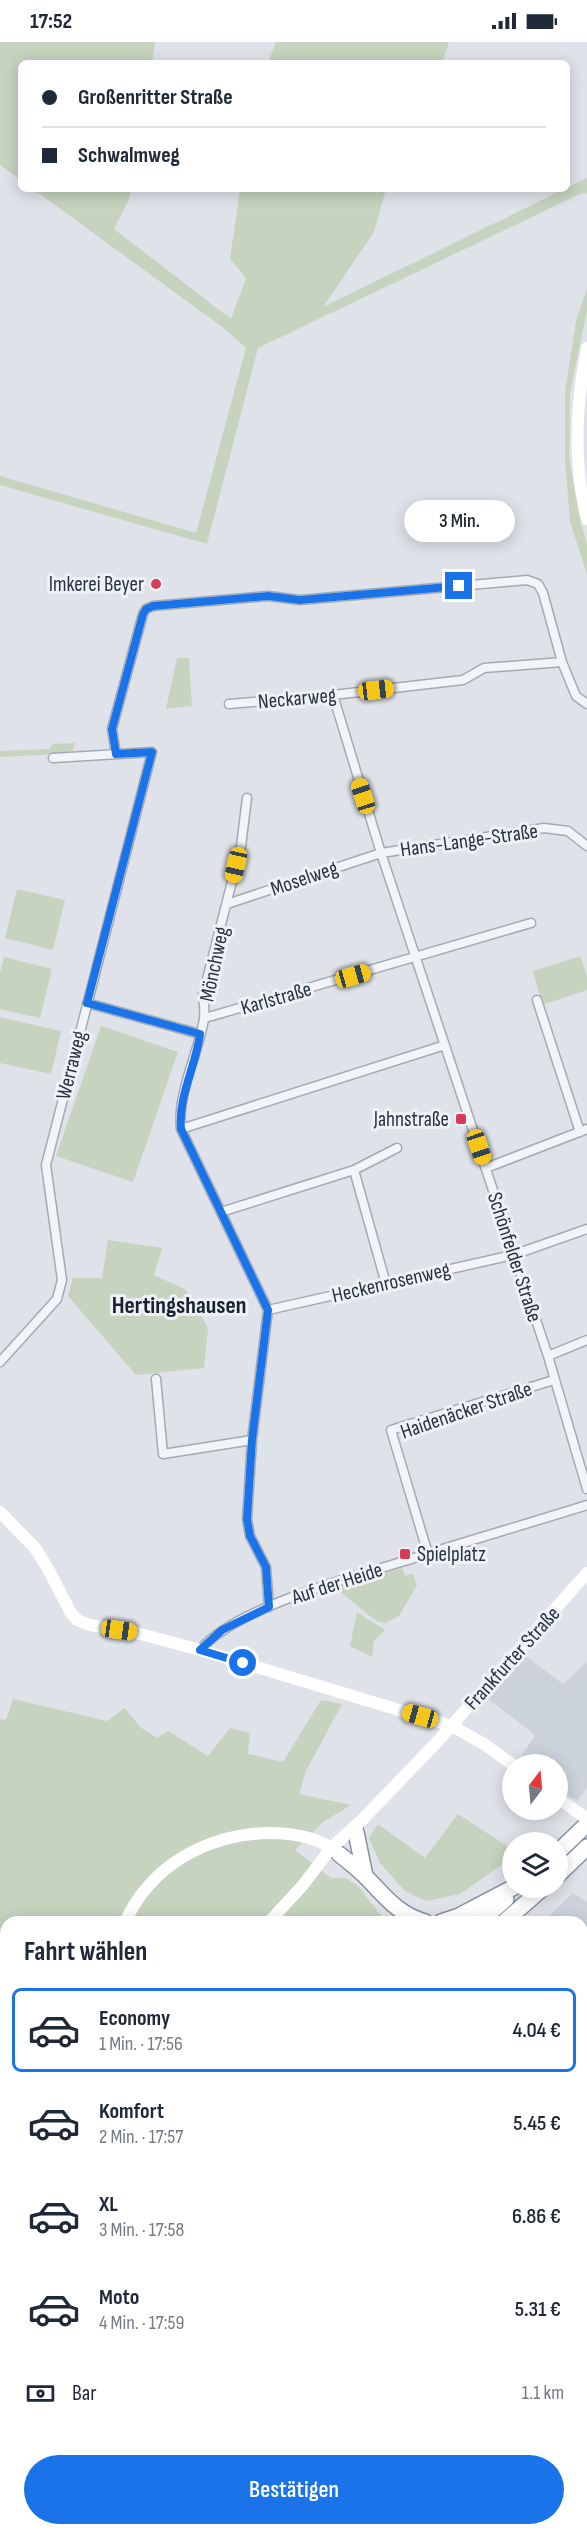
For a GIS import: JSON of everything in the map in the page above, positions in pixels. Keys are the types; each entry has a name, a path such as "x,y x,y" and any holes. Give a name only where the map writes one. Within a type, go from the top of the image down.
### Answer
{"highway":[{"path":"568,1843 587,1824"},
{"path":"359,1826 364,1876"},
{"path":"568,1865 587,1847"},
{"path":"335,1851 364,1876 387,1901 409,1916"},
{"path":"459,1916 502,1893"},
{"path":"487,1916 507,1898"},
{"path":"511,1916 531,1898"},
{"path":"387,1901 393,1916"}],"street":[{"path":"587,348 579,396 578,427 582,501 587,519"},
{"path":"116,754 112,729 146,609 153,606 268,596 300,600 527,580 538,584 543,593 562,662 576,696 587,704"},
{"name":"Neckarweg","path":"229,704 333,696 463,680 484,668 562,662"},
{"name":"Schönfelder Straße","path":"333,696 381,852 548,1356 587,1489"},
{"name":"Werraweg","path":"0,1362 57,1299 62,1280 46,1165 152,752 53,758"},
{"name":"Mönchweg","path":"247,798 241,846 203,995 205,1018 179,1112 181,1129 268,1310"},
{"name":"Hans-Lange-Straße","path":"381,852 544,828 568,831 587,846"},
{"name":"Moselweg","path":"228,904 381,852"},
{"path":"417,958 531,923"},
{"name":"Karlstraße","path":"205,1018 417,958"},
{"path":"486,1168 584,1130 537,1000"},
{"path":"87,1003 200,1034"},
{"path":"181,1129 445,1046"},
{"path":"221,1212 354,1170 397,1148"},
{"path":"354,1170 386,1284"},
{"path":"513,1255 587,1229"},
{"name":"Heckenrosenweg","path":"268,1310 513,1255"},
{"path":"268,1310 252,1440 247,1519 250,1536 266,1567 269,1607"},
{"path":"548,1356 587,1340"},
{"path":"156,1378 163,1454 252,1440"},
{"name":"Haidenäcker Straße","path":"428,1554 392,1430 554,1380"},
{"name":"Auf der Heide","path":"200,1650 222,1630 269,1607 334,1583 587,1505"},
{"path":"0,1512 34,1548 47,1566 62,1597 77,1620 200,1650 452,1725 502,1757"},
{"name":"Frankfurter Straße","path":"275,1916 452,1725 587,1573"},
{"path":"568,1805 587,1819"},
{"path":"129,1916 146,1889 165,1869 188,1853 213,1842 238,1836 275,1833 305,1838 335,1851"}],"shaded area":[{"path":"526,1656 563,1684 587,1662 587,1788 577,1801 568,1795 568,1754 523,1754 535,1735 487,1698"},
{"path":"573,1893 587,1902 587,1916 549,1916"}],"green space":[{"path":"0,42 155,42 152,60 18,60 18,178 0,165"},
{"path":"276,42 449,42 443,60 269,60"},
{"path":"587,178 587,194 582,193 258,348 207,544 0,485 0,476 196,533 246,348 225,329 37,192 130,192 114,229 231,319 246,278 230,259 240,192 385,192 374,232 323,307 558,192 570,192 570,186"},
{"path":"587,289 587,311 570,393 569,458 580,520 587,544 587,575 570,521 565,460 565,392 576,321"},
{"path":"177,658 189,658 192,706 166,709"},
{"path":"75,743 72,753 0,757 0,751 50,749 52,744"},
{"path":"17,889 65,900 53,950 5,938"},
{"path":"580,956 587,976 587,990 542,1005 533,971"},
{"path":"4,957 52,969 40,1018 0,1009 0,973"},
{"path":"0,1017 61,1031 51,1074 0,1063"},
{"path":"101,1026 178,1052 133,1182 56,1156"},
{"path":"108,1240 162,1248 154,1275 186,1290 208,1328 204,1368 136,1375 68,1296 73,1278 102,1278"},
{"path":"402,1568 405,1576 413,1574 417,1585 399,1616 386,1623 376,1621 342,1593 342,1586"},
{"path":"357,1612 385,1630 374,1641 372,1657 350,1646"},
{"path":"13,1699 107,1721 125,1708 140,1727 157,1738 168,1731 208,1756 230,1728 250,1733 248,1754 283,1762 321,1700 342,1704 306,1771 299,1794 351,1805 323,1822 295,1850 331,1878 346,1878 359,1887 381,1916 0,1916 0,1719 6,1720"},
{"path":"458,1814 502,1843 502,1865 460,1894 426,1901 405,1891 380,1863 369,1838 378,1824 425,1858"}],"place":[{"name":"Imkerei Beyer","path":"156,584"},
{"name":"Jahnstraße","path":"461,1119"},
{"name":"Spielplatz","path":"405,1554"}],"district":[{"name":"Hertingshausen","path":"179,1305"}],"route":[{"path":"243,1663 200,1650 222,1630 269,1607 266,1567 250,1536 247,1519 252,1440 268,1310 181,1129 179,1112 200,1034 87,1003 152,752 116,754 112,729 143,614 146,609 153,606 268,596 300,600 459,586"}]}
